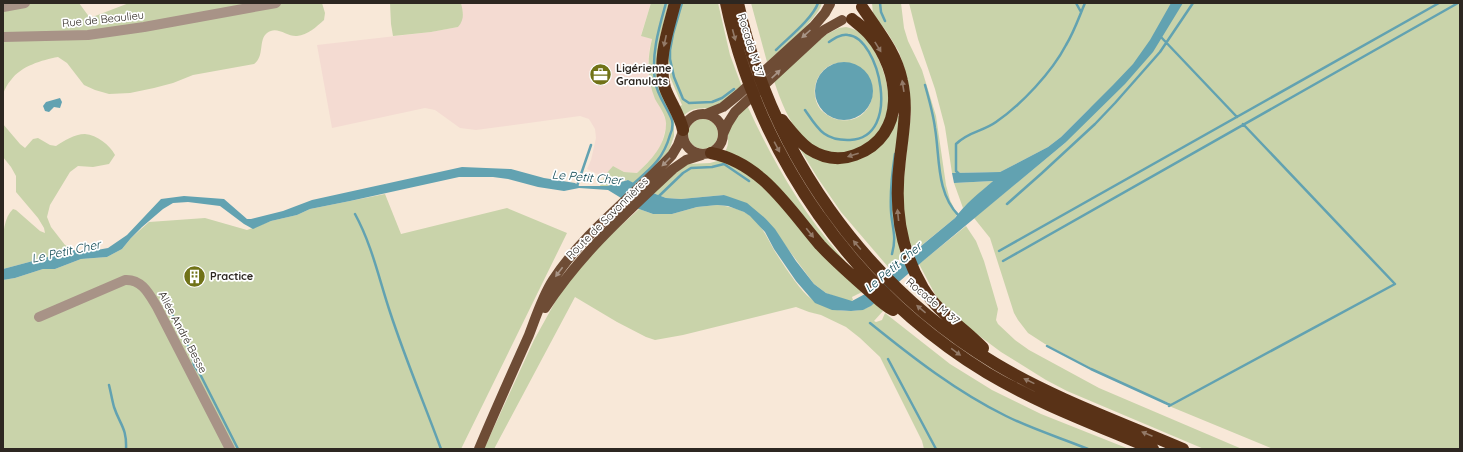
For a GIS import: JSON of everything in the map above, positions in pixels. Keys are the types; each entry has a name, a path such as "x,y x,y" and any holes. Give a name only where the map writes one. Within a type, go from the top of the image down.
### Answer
{"highway":[{"path":"675,3 663,54 662,74 666,89 680,120 683,132"},
{"name":"Rocade M 37","path":"726,3 743,67 760,111 787,165 809,201 840,244 874,281 914,319 971,362 1018,390 1068,414 1153,449"},
{"name":"Rocade M 37","path":"738,3 753,58 769,103 789,145 812,185 830,212 852,240 874,281"},
{"path":"863,4 889,46 896,60 903,82 905,116 898,180 898,206 899,222 907,253 928,295 945,314 981,346 996,364"},
{"path":"769,103 799,140 811,150 823,155 835,158 852,156 869,148 878,141 887,129 892,117 894,102 893,87 882,52 870,35 847,20"},
{"path":"707,154 721,155 735,160 764,180 780,195 828,254 874,281 897,303"},
{"name":"Rocade M 37","path":"897,303 941,326 996,364 1054,394 1183,449"}],"main road":[{"path":"830,3 830,8 834,15 847,20"},
{"path":"830,3 825,13 814,26 739,94 715,112 701,114 687,121 683,132 686,146 690,150 707,154 719,147 728,123 744,104 824,30 860,14 863,4"},
{"path":"706,114 718,121 721,125 723,134"},
{"name":"Route de Savonnières","path":"479,449 529,334 544,309 568,275 628,205 642,184 672,155 683,132"},
{"name":"Route de Savonnières","path":"628,205 652,190 681,163 707,154"}],"street":[{"path":"3,7 25,3"},
{"name":"Rue de Beaulieu","path":"3,37 88,35 144,27 276,3"},
{"name":"Allée André Besse","path":"38,317 125,280 134,280 147,290 157,307 230,449"}],"shaded area":[{"path":"461,3 651,3 641,35 652,38 648,67 651,86 667,123 661,146 655,155 637,173 624,172 613,166 604,177 587,169 591,160 596,138 595,129 589,119 580,116 476,130 460,128 435,110 425,108 332,128 317,45 431,32 458,27 463,14"}],"green space":[{"path":"25,3 79,3 90,18 129,3 322,3 325,13 324,20 305,34 293,36 274,30 267,33 264,36 261,53 254,64 193,75 173,83 130,93 109,94 84,85 67,63 58,57 39,62 20,71 8,83 3,94 3,7"},
{"path":"390,3 461,3 463,18 458,27 431,32 393,36"},
{"path":"651,3 669,3 660,38 657,61 674,122 674,136 669,151 636,184 627,180 607,186 600,186 605,175 613,166 624,172 637,173 656,152 665,133 666,122 652,92 649,77 649,54 652,39 641,36"},
{"path":"678,3 718,3 730,55 742,87 713,107 693,110 683,116 678,107 682,105 670,77 667,50"},
{"path":"751,3 822,3 819,10 806,26 767,62"},
{"path":"872,3 901,3 904,28 908,41 922,70 936,116 946,185 950,200 957,214 955,218 922,245 918,243 913,249 909,242 903,210 903,185 911,114 909,86 899,52 887,32 873,14"},
{"path":"909,3 1460,3 1460,449 1273,449 1169,406 1166,404 1169,403 1118,382 1045,344 1028,333 1014,313 990,238 974,218 1065,143 1091,107 1061,137 1048,147 1000,172 952,173 945,127 935,89 918,39"},
{"path":"846,27 855,30 866,39 872,48 884,72 888,88 889,103 884,122 878,133 860,148 849,152 837,153 825,151 803,138 786,111 774,81 825,35 839,28","holes":["843,62 857,66 866,74 871,84 872,95 869,105 863,114 853,119 840,120 825,114 821,110 816,100 815,88 818,77 826,68 834,64"]},
{"path":"747,105 757,127 790,187 815,224 845,261 843,263 725,152 728,145 729,127"},
{"path":"897,116 902,116 903,256 889,268 841,212 800,149 849,162"},
{"path":"703,119 714,123 718,134 714,145 703,149 692,145 688,134 692,123"},
{"path":"3,124 25,148 33,139 38,138 50,145 56,146 73,136 85,134 94,136 103,141 115,155 109,164 93,167 78,166 70,172 50,205 47,217 51,227 65,245 74,250 3,269 4,229 9,214 13,209 40,231 45,233 44,228 38,218 16,192 16,176 3,157"},
{"path":"721,160 744,172 767,190 862,292 852,297 853,300 850,302 826,293 814,284 765,218 724,195 681,199 666,198 653,193 676,172 688,164 710,163"},
{"path":"993,181 963,208 954,183"},
{"path":"385,194 401,234 507,208 567,233 461,449 3,449 3,280 15,278 43,269 55,269 81,259 107,257 122,249 131,238 149,222 205,218 247,230 271,221 297,215 310,209"},
{"path":"717,205 735,208 752,217 762,229 795,282 817,303 836,310 857,311 871,306 874,303 883,311 874,321 876,322 882,320 885,313 950,364 992,390 1041,414 1129,449 924,449 922,441 880,357 846,327 821,315 796,307 683,335 655,340 617,322 575,297 494,449 484,449 534,340 564,286 603,242 639,209 653,214 672,214 697,207"},
{"path":"966,226 976,241 984,261 998,309 996,320 998,324 1015,340 1029,350 1099,388 1242,449 1204,449 1067,391 1046,380 1001,352 958,320 937,298 919,264"}],"water":[{"path":"1171,3 1183,3 1153,52 1125,84 1065,143 871,306 863,310 832,310 815,303 796,281 774,249 765,232 750,216 728,206 717,205 697,207 672,214 653,214 639,209 608,190 579,188 564,191 493,177 459,177 310,209 297,215 271,221 253,229 220,206 188,202 173,203 163,209 142,227 122,249 107,257 81,259 55,269 43,269 15,278 3,280 3,269 74,250 97,250 108,248 127,235 161,199 184,196 224,199 247,219 251,219 283,211 312,200 462,167 511,169 544,178 575,183 579,186 607,186 628,180 666,198 681,199 724,195 747,203 765,218 775,229 796,261 814,284 826,293 852,301 865,294 955,218 977,194 993,181 954,183 952,173 1000,172 1048,147 1061,137 1133,64 1150,40"},
{"path":"844,62 855,64 868,75 871,80 873,91 871,102 860,115 855,118 844,120 833,118 820,107 817,102 815,91 817,80 828,67 833,64"},
{"path":"60,98 62,102 60,108 54,107 49,112 45,111 43,106 46,102"}],"waterway":[{"path":"632,185 660,158 672,130 672,120 656,86 654,71 656,41 666,3"},
{"path":"682,3 673,34 670,59 674,77 683,99 689,103 712,102 722,98 734,89"},
{"path":"776,50 806,21 818,3"},
{"path":"880,3 881,12 885,21"},
{"path":"1076,3 1081,12"},
{"path":"960,175 956,171 956,144 966,136 986,128 1006,115 1035,87 1053,66 1072,35 1085,3"},
{"path":"1007,204 1095,124 1115,103 1160,52 1193,3"},
{"path":"999,251 1439,3"},
{"path":"1003,261 1458,3"},
{"path":"805,110 818,128 828,136 841,140 850,140 866,135 876,123 881,106 880,88 876,69 869,52 859,40 848,35 840,36 829,42"},
{"path":"1160,36 1237,117"},
{"path":"925,85 931,106 937,139 940,175 946,197 959,216"},
{"path":"1169,406 1395,284 1243,124"},
{"name":"Le Petit Cher","path":"577,186 591,145"},
{"name":"Le Petit Cher","path":"892,254 894,237 891,196 895,154"},
{"path":"658,197 683,173 691,168 712,167 724,164 749,181"},
{"path":"355,214 371,250 396,329 441,449"},
{"path":"168,306 191,352 194,365 238,449"},
{"path":"870,323 935,373 988,407 1026,425 1088,449"},
{"path":"1047,346 1091,369 1170,405"},
{"path":"888,359 936,449"},
{"path":"109,385 114,407 124,431 126,449"}],"place":[{"name":"Ligérienne Granulats","path":"601,74"},
{"name":"Practice","path":"194,276"}]}
